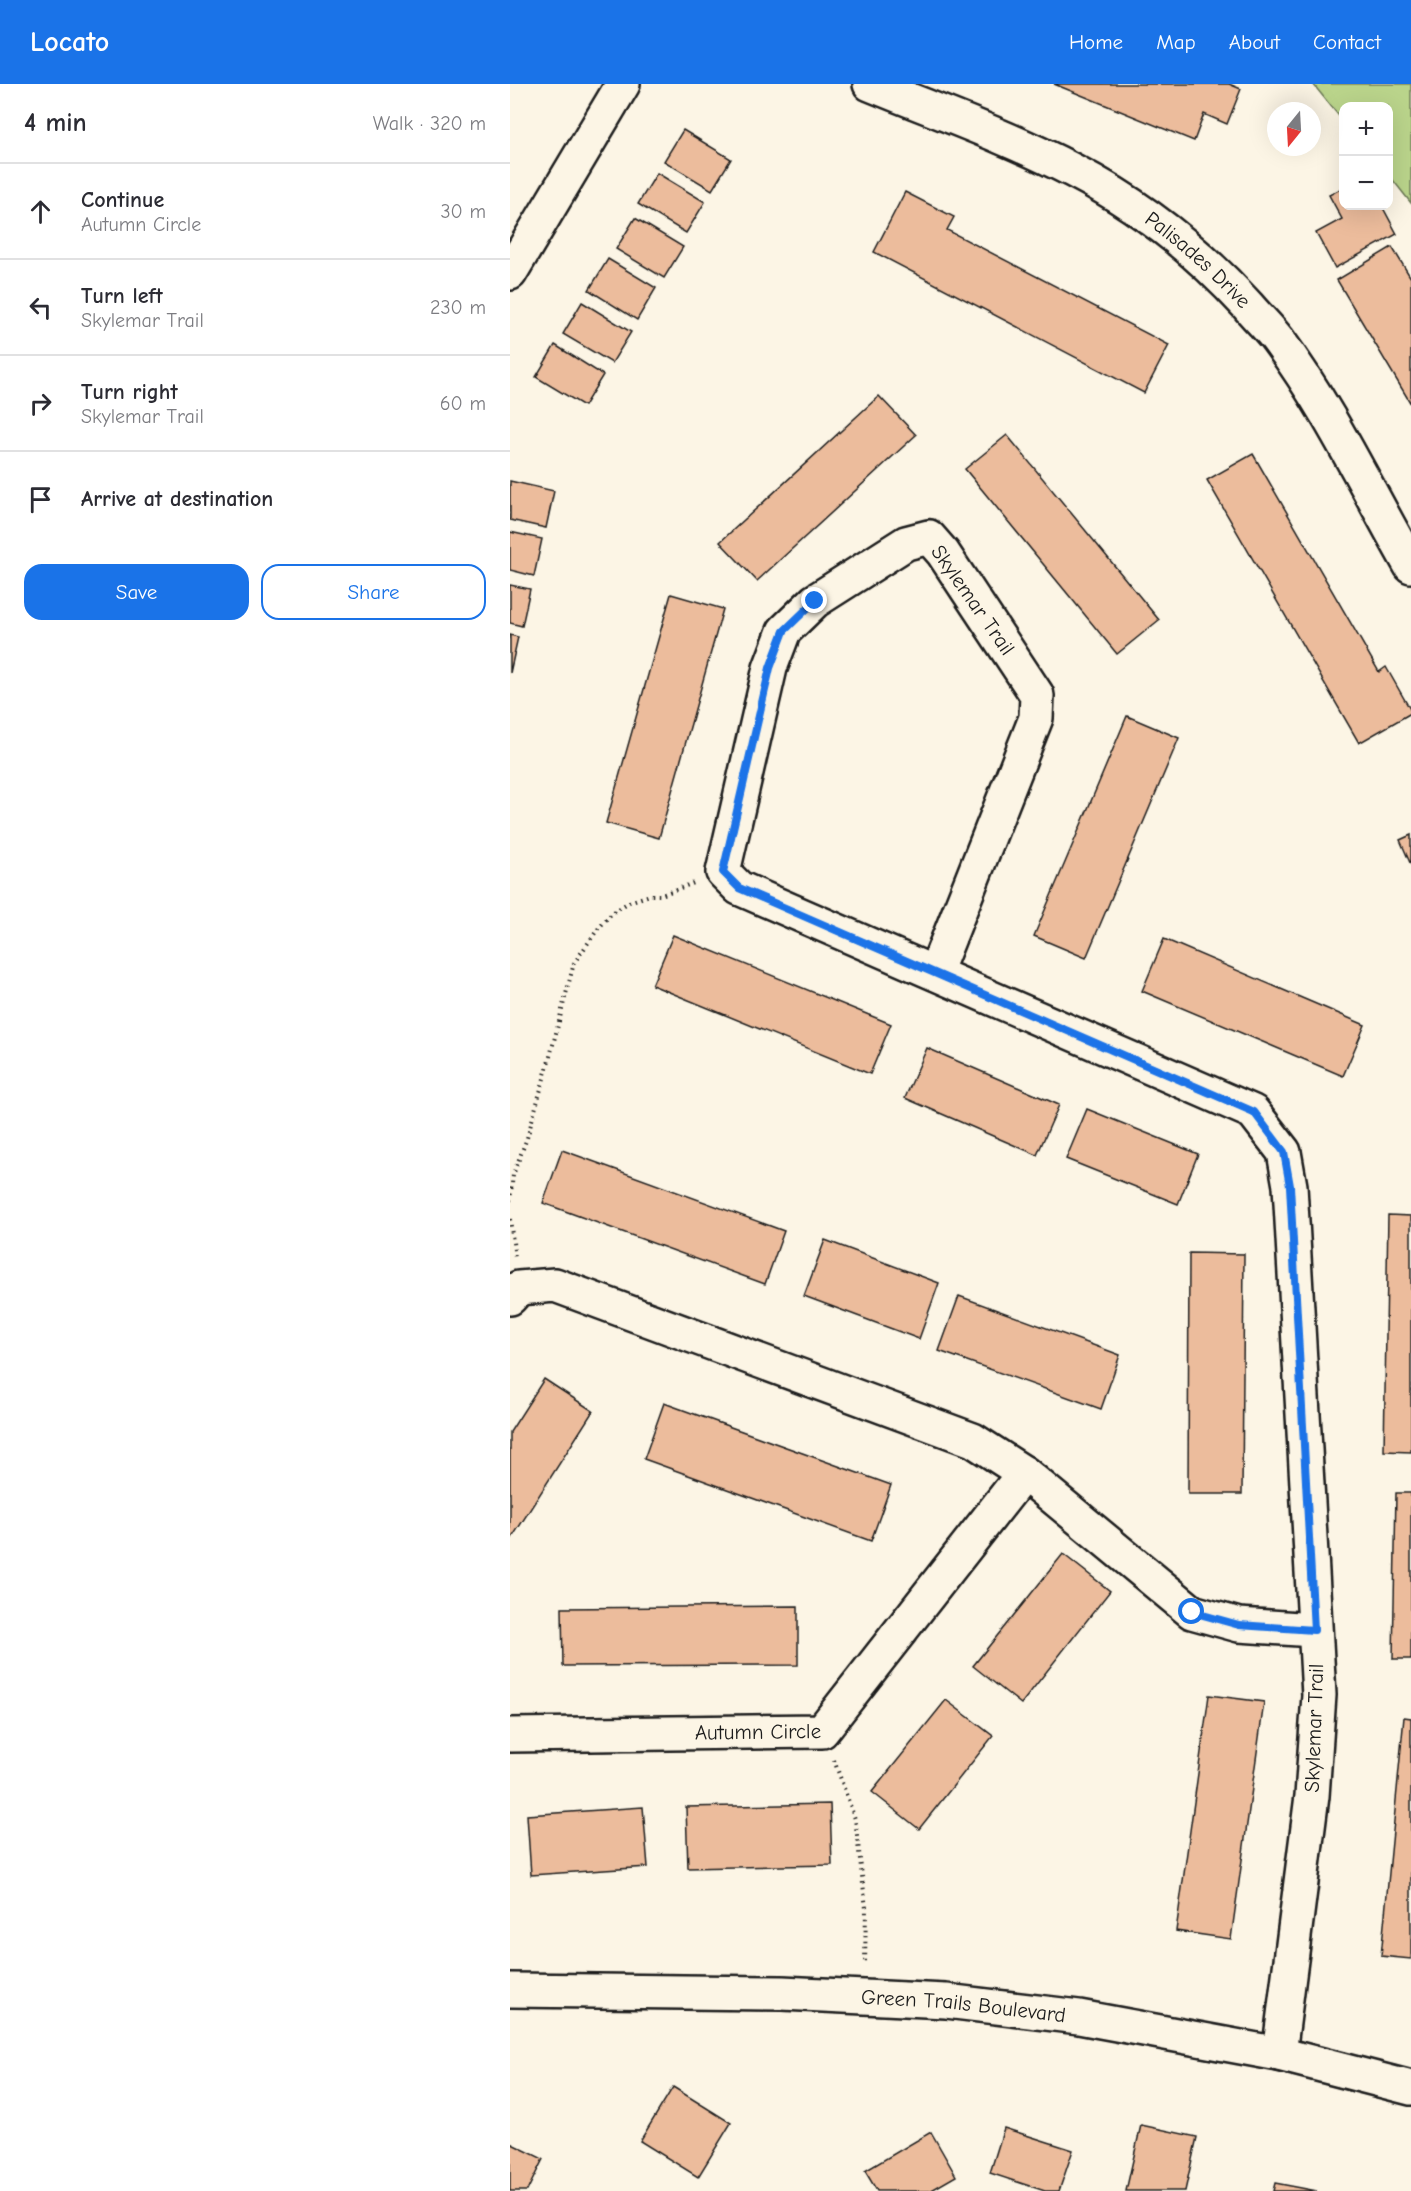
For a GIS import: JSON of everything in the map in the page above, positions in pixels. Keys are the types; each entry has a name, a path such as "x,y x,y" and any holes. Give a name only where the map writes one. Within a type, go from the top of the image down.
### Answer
{"street":[{"path":"510,273 623,84"},
{"name":"Palisades Drive","path":"870,84 1031,150 1075,171 1149,216 1181,240 1220,275 1277,339 1318,401 1411,566"},
{"name":"Skylemar Trail","path":"935,973 1036,718 1037,695 943,553 929,537 906,543 815,601 784,631 770,668 723,872 739,888 1254,1112 1284,1152 1290,1186 1319,1695 1312,1796 1279,2054"},
{"path":"510,1298 519,1288 555,1285 974,1440 1024,1473 1192,1612 1239,1625 1314,1630"},
{"name":"Autumn Circle","path":"510,1735 822,1731 1024,1473"},
{"name":"Green Trails Boulevard","path":"510,1990 782,1993 946,2001 1079,2017 1279,2054 1411,2088"}],"path":[{"path":"510,1201 513,1175 547,1068 574,963 612,913 629,902 650,895 661,895 723,872"},
{"path":"822,1731 851,1803 859,1844 867,1908 864,1997"}],"green space":[{"path":"1313,84 1411,84 1411,203 1393,180 1393,102 1339,102 1339,116"}],"building":[{"path":"1054,84 1229,84 1241,89 1227,124 1204,114 1194,141"},
{"path":"683,130 731,159 712,190 664,161"},
{"path":"657,173 705,202 686,233 638,204"},
{"path":"1339,190 1339,210 1384,210 1397,234 1335,268 1316,233 1342,219 1329,195"},
{"path":"905,192 954,217 947,230 1169,345 1144,393 874,252"},
{"path":"635,218 683,247 664,278 616,249"},
{"path":"1392,247 1411,278 1411,404 1337,280"},
{"path":"608,259 656,288 637,320 589,290"},
{"path":"582,302 631,332 612,363 563,334"},
{"path":"555,345 603,375 584,406 536,377"},
{"path":"879,396 916,435 757,581 720,542"},
{"path":"1007,435 1159,620 1117,654 965,469"},
{"path":"1253,454 1379,672 1386,667 1411,711 1359,743 1207,480"},
{"path":"510,481 554,491 546,528 510,520"},
{"path":"510,532 542,539 534,576 510,570"},
{"path":"510,585 530,589 522,626 510,623"},
{"path":"671,594 723,609 659,838 606,823"},
{"path":"510,635 518,637 510,673"},
{"path":"1127,716 1179,738 1086,958 1034,936"},
{"path":"1411,835 1411,865 1400,840"},
{"path":"673,935 891,1024 870,1074 652,985"},
{"path":"1164,939 1365,1025 1343,1076 1142,991"},
{"path":"927,1048 1059,1105 1037,1155 905,1098"},
{"path":"1087,1109 1198,1154 1178,1204 1066,1159"},
{"path":"562,1150 784,1231 765,1284 543,1203"},
{"path":"1388,1215 1411,1216 1411,1452 1384,1451"},
{"path":"825,1240 939,1283 919,1339 804,1296"},
{"path":"1189,1253 1244,1254 1242,1494 1188,1494"},
{"path":"959,1296 1120,1355 1101,1409 939,1351"},
{"path":"544,1379 593,1411 510,1541 510,1432"},
{"path":"664,1403 891,1485 871,1541 644,1459"},
{"path":"1396,1493 1411,1493 1411,1659 1393,1659"},
{"path":"1063,1554 1110,1591 1021,1704 973,1666"},
{"path":"798,1606 798,1665 563,1666 562,1608"},
{"path":"1209,1695 1264,1702 1231,1939 1176,1931"},
{"path":"946,1700 993,1736 919,1829 872,1792"},
{"path":"1404,1717 1411,1718 1411,1959 1381,1956"},
{"path":"830,1804 832,1865 688,1868 686,1807"},
{"path":"643,1807 648,1867 531,1875 527,1815"},
{"path":"673,2087 731,2123 698,2177 640,2141"},
{"path":"1141,2125 1197,2137 1185,2191 1126,2191"},
{"path":"1004,2128 1073,2150 1059,2191 1045,2191 990,2173"},
{"path":"931,2132 956,2176 930,2191 877,2191 865,2171"},
{"path":"510,2143 543,2159 527,2191 510,2191"},
{"path":"1275,2183 1317,2191 1273,2191"}],"route":[{"path":"815,601 784,631 770,668 723,872 739,888 1254,1112 1284,1152 1290,1186 1314,1630 1239,1625 1192,1612"}]}
